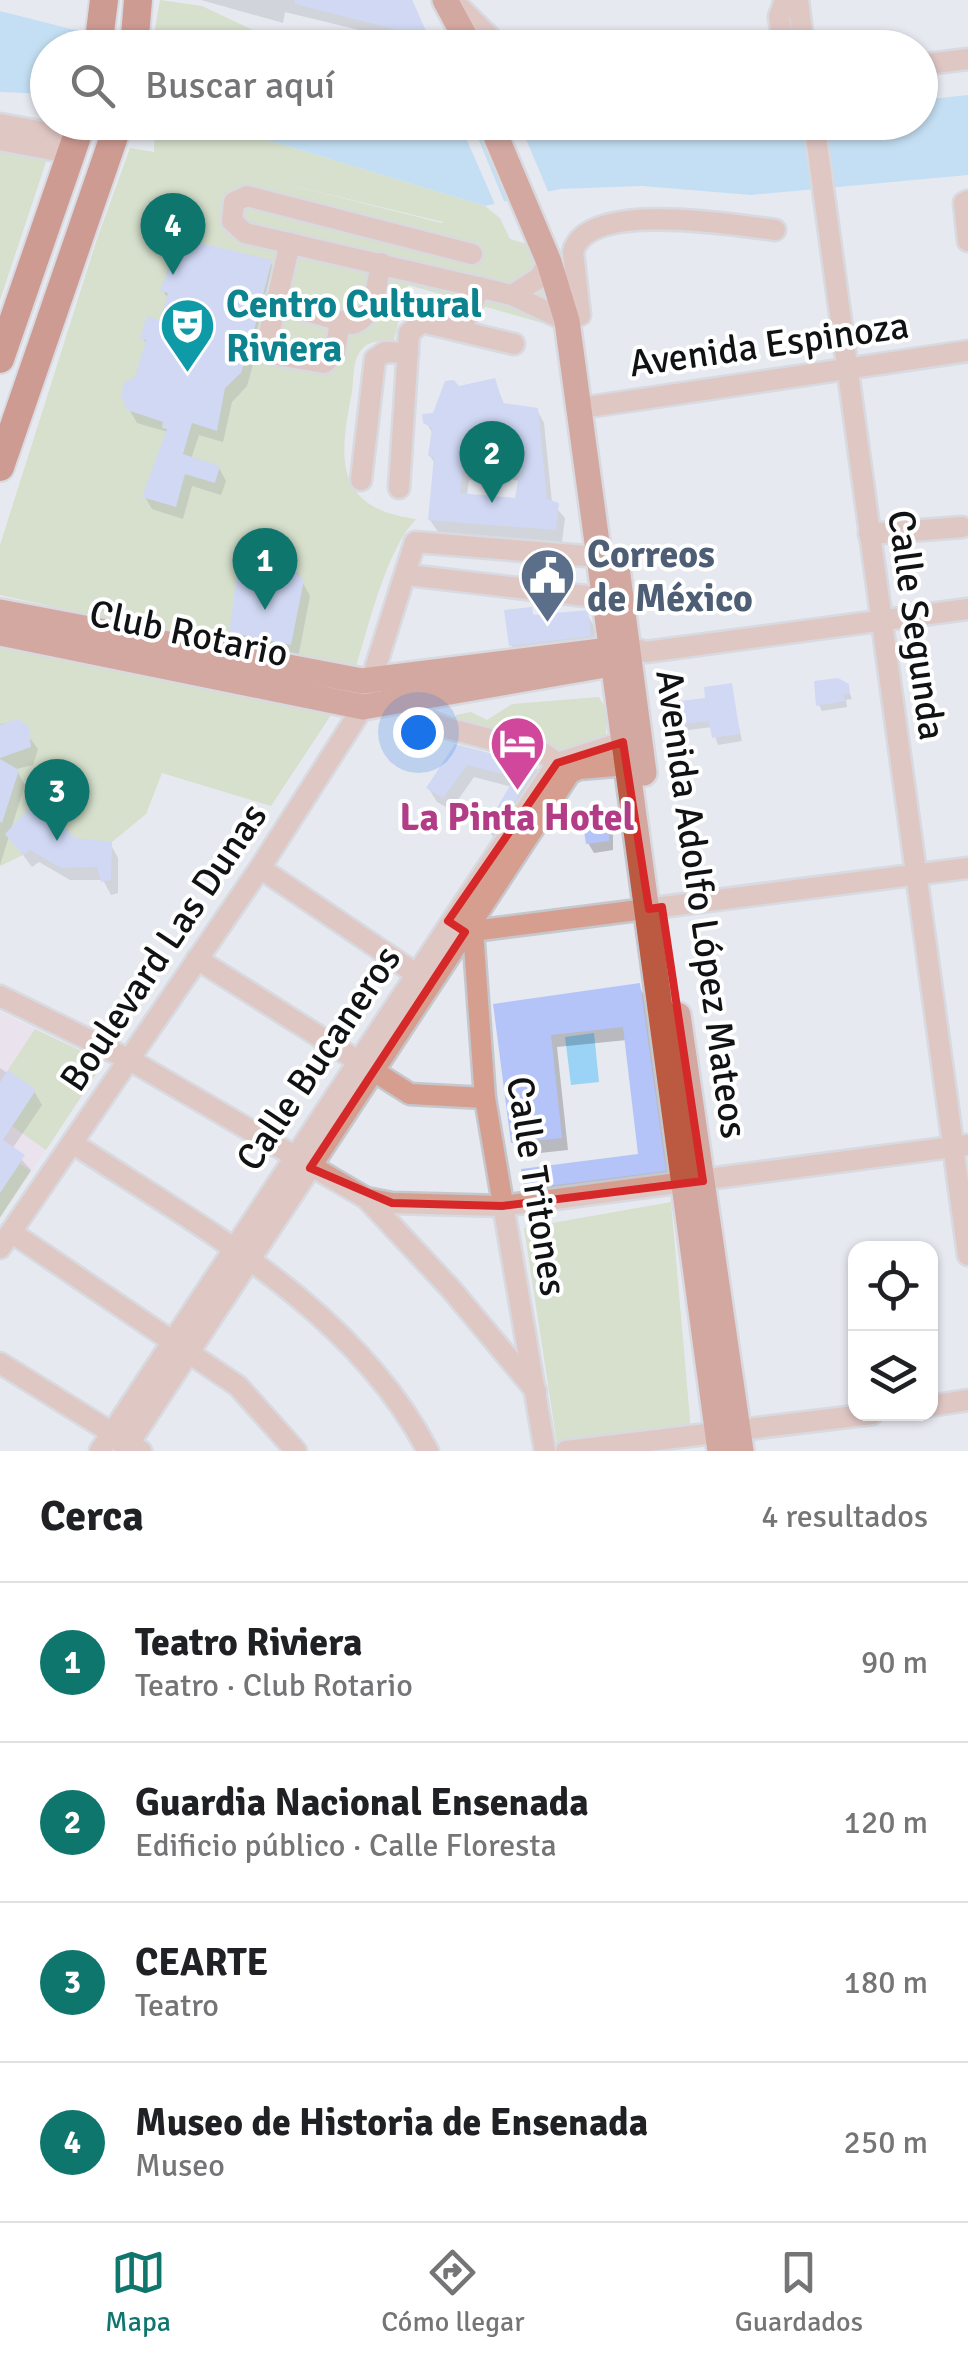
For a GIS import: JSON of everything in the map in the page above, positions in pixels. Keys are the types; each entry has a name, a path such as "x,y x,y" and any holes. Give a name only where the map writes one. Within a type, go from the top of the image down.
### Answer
{"highway":[{"path":"100,30 103,3"},
{"path":"136,30 138,5"},
{"path":"0,359 76,140"},
{"path":"0,466 114,140"}],"main road":[{"path":"440,1 449,30"},
{"path":"440,1 460,30"},
{"path":"500,140 555,245"},
{"path":"513,140 555,245 588,406"},
{"name":"Avenida Adolfo López Mateos","path":"588,406 604,598 625,655 624,754 655,908"},
{"name":"Avenida Adolfo López Mateos","path":"588,406 625,655 655,908 729,1442"},
{"name":"Club Rotario","path":"0,612 362,681 625,655"},
{"name":"Club Rotario","path":"0,633 363,707 453,694 625,655"}],"street":[{"path":"781,30 779,17 793,0"},
{"path":"793,0 800,30"},
{"path":"440,1 478,30"},
{"path":"938,62 968,58"},
{"path":"0,124 30,128"},
{"path":"0,140 30,138"},
{"name":"Calle Segunda","path":"816,140 916,874 960,1146 968,1255"},
{"path":"472,254 247,196 234,202 232,221 236,229 512,295 572,320 581,309 573,252 555,245"},
{"path":"968,201 964,203 968,241"},
{"path":"512,295 539,278 555,245 634,220 684,218 775,230"},
{"path":"274,302 352,324 369,314 380,228"},
{"path":"290,243 264,340 272,354 329,361 340,322"},
{"path":"460,331 480,287"},
{"path":"400,488 409,333 422,322 514,344"},
{"name":"Avenida Espinoza","path":"588,406 968,350"},
{"path":"361,480 375,358 384,352 408,353"},
{"path":"869,534 962,527"},
{"name":"Boulevard Las Dunas","path":"6,1240 260,868 363,707 375,680 415,542 598,557"},
{"path":"408,575 604,598"},
{"path":"625,655 968,609"},
{"path":"447,728 453,694"},
{"path":"406,702 422,718 543,753 556,763 624,754"},
{"name":"Calle Bucaneros","path":"100,1451 127,1444 233,1248 302,1163 570,774 624,754"},
{"name":"Calle Bucaneros","path":"462,928 556,763"},
{"path":"260,868 425,980"},
{"path":"462,928 968,868"},
{"name":"Calle Tritones","path":"462,928 502,1206 545,1451"},
{"path":"197,959 410,1094 485,1098"},
{"path":"0,996 130,1060 366,1198 392,1204 502,1206 960,1146"},
{"path":"74,1144 252,1261 344,1338 386,1388 428,1451"},
{"name":"Calle Bucaneros","path":"181,1345 252,1261 302,1163"},
{"path":"366,1198 451,1289 536,1391"},
{"path":"6,1240 181,1345 238,1386 296,1451"},
{"path":"0,1363 127,1444"},
{"path":"938,1405 968,1400"},
{"path":"566,1451 729,1442 848,1419"}],"highlighted area":[{"path":"623,742 649,909 662,907 703,1181 502,1206 392,1203 310,1168 465,932 448,921 557,763"}],"shaded area":[{"path":"0,1012 104,1062 0,1218"}],"green space":[{"path":"160,0 202,6 253,30 155,30"},
{"path":"154,140 267,140 485,206 500,218 510,239 527,244 544,287 546,324 408,285 393,343 370,344 357,357 345,438 348,476 369,504 416,519 395,550 354,673 0,595 0,545 97,239 130,148 154,152","holes":["269,180 443,222 442,223"]},
{"path":"0,149 47,159 0,300"},
{"path":"0,644 331,715 271,806 162,773 146,814 112,842 6,835 23,855 0,866"},
{"path":"599,697 608,712 605,743 553,751 525,731 508,738 455,725 456,715 471,712 487,720 512,704"},
{"path":"35,1029 104,1062 46,1150 12,1126 36,1090 8,1070"},
{"path":"20,1164 31,1171 0,1218 0,1193"},
{"path":"671,1202 691,1431 558,1450 524,1228"}],"water":[{"path":"0,11 90,30 30,30 30,93 0,92"},
{"path":"968,95 968,175 751,195 642,186 560,189 485,206 267,140 938,140 938,98"},
{"path":"594,1033 599,1082 571,1085 565,1037"}],"pier":[{"path":"1,6 112,30 77,30 0,11"},
{"path":"467,140 479,140 506,206 497,209"},
{"path":"482,140 526,140 550,196 511,205"}],"building":[{"path":"295,0 412,0 425,30 397,30 295,4"},
{"name":"Centro Cultural Riviera","path":"180,238 272,260 241,373 225,388 217,431 192,423 183,454 220,466 215,483 185,474 176,507 142,497 167,429 162,428 163,422 127,410 121,396 124,383 135,377 146,340 140,338 147,316 160,320 168,293 160,291"},
{"path":"495,378 503,403 538,408 547,499 559,503 556,530 428,520 434,457 428,456 432,428 423,423 422,414 433,413 445,381 454,380 459,386","holes":["463,468 520,469 515,498 460,493"]},
{"path":"241,546 291,557 298,568 297,574 304,580 291,645 229,632"},
{"name":"Correos de México","path":"532,607 533,615 588,610 591,636 509,646 504,610"},
{"path":"838,678 849,684 850,694 844,694 845,701 816,706 814,681"},
{"path":"732,683 740,734 712,738 709,721 667,726 664,703 705,698 704,687"},
{"path":"18,719 29,727 31,747 0,758 0,725"},
{"name":"La Pinta Hotel","path":"455,744 538,766 493,834 485,828 515,777 467,765 443,798 426,788"},
{"path":"0,759 19,770 2,823 0,822"},
{"path":"37,800 75,838 112,842 111,880 101,882 97,867 61,868 30,850 23,855 5,834"},
{"path":"602,806 608,813 609,841 586,844 581,810"},
{"path":"640,983 666,1171 524,1189 521,1169 638,1154 623,1027 551,1035 562,1138 511,1143 493,1004"},
{"path":"8,1070 36,1090 3,1140 25,1155 0,1193 0,1082"}],"place":[{"name":"Museo de Historia de Ensenada","path":"173,275"},
{"name":"Centro Cultural Riviera","path":"187,375"},
{"name":"Guardia Nacional Ensenada","path":"492,503"},
{"name":"Teatro Riviera","path":"265,610"},
{"name":"Correos de México","path":"548,625"},
{"name":"La Pinta Hotel","path":"517,793"},
{"name":"CEARTE","path":"57,841"}]}
